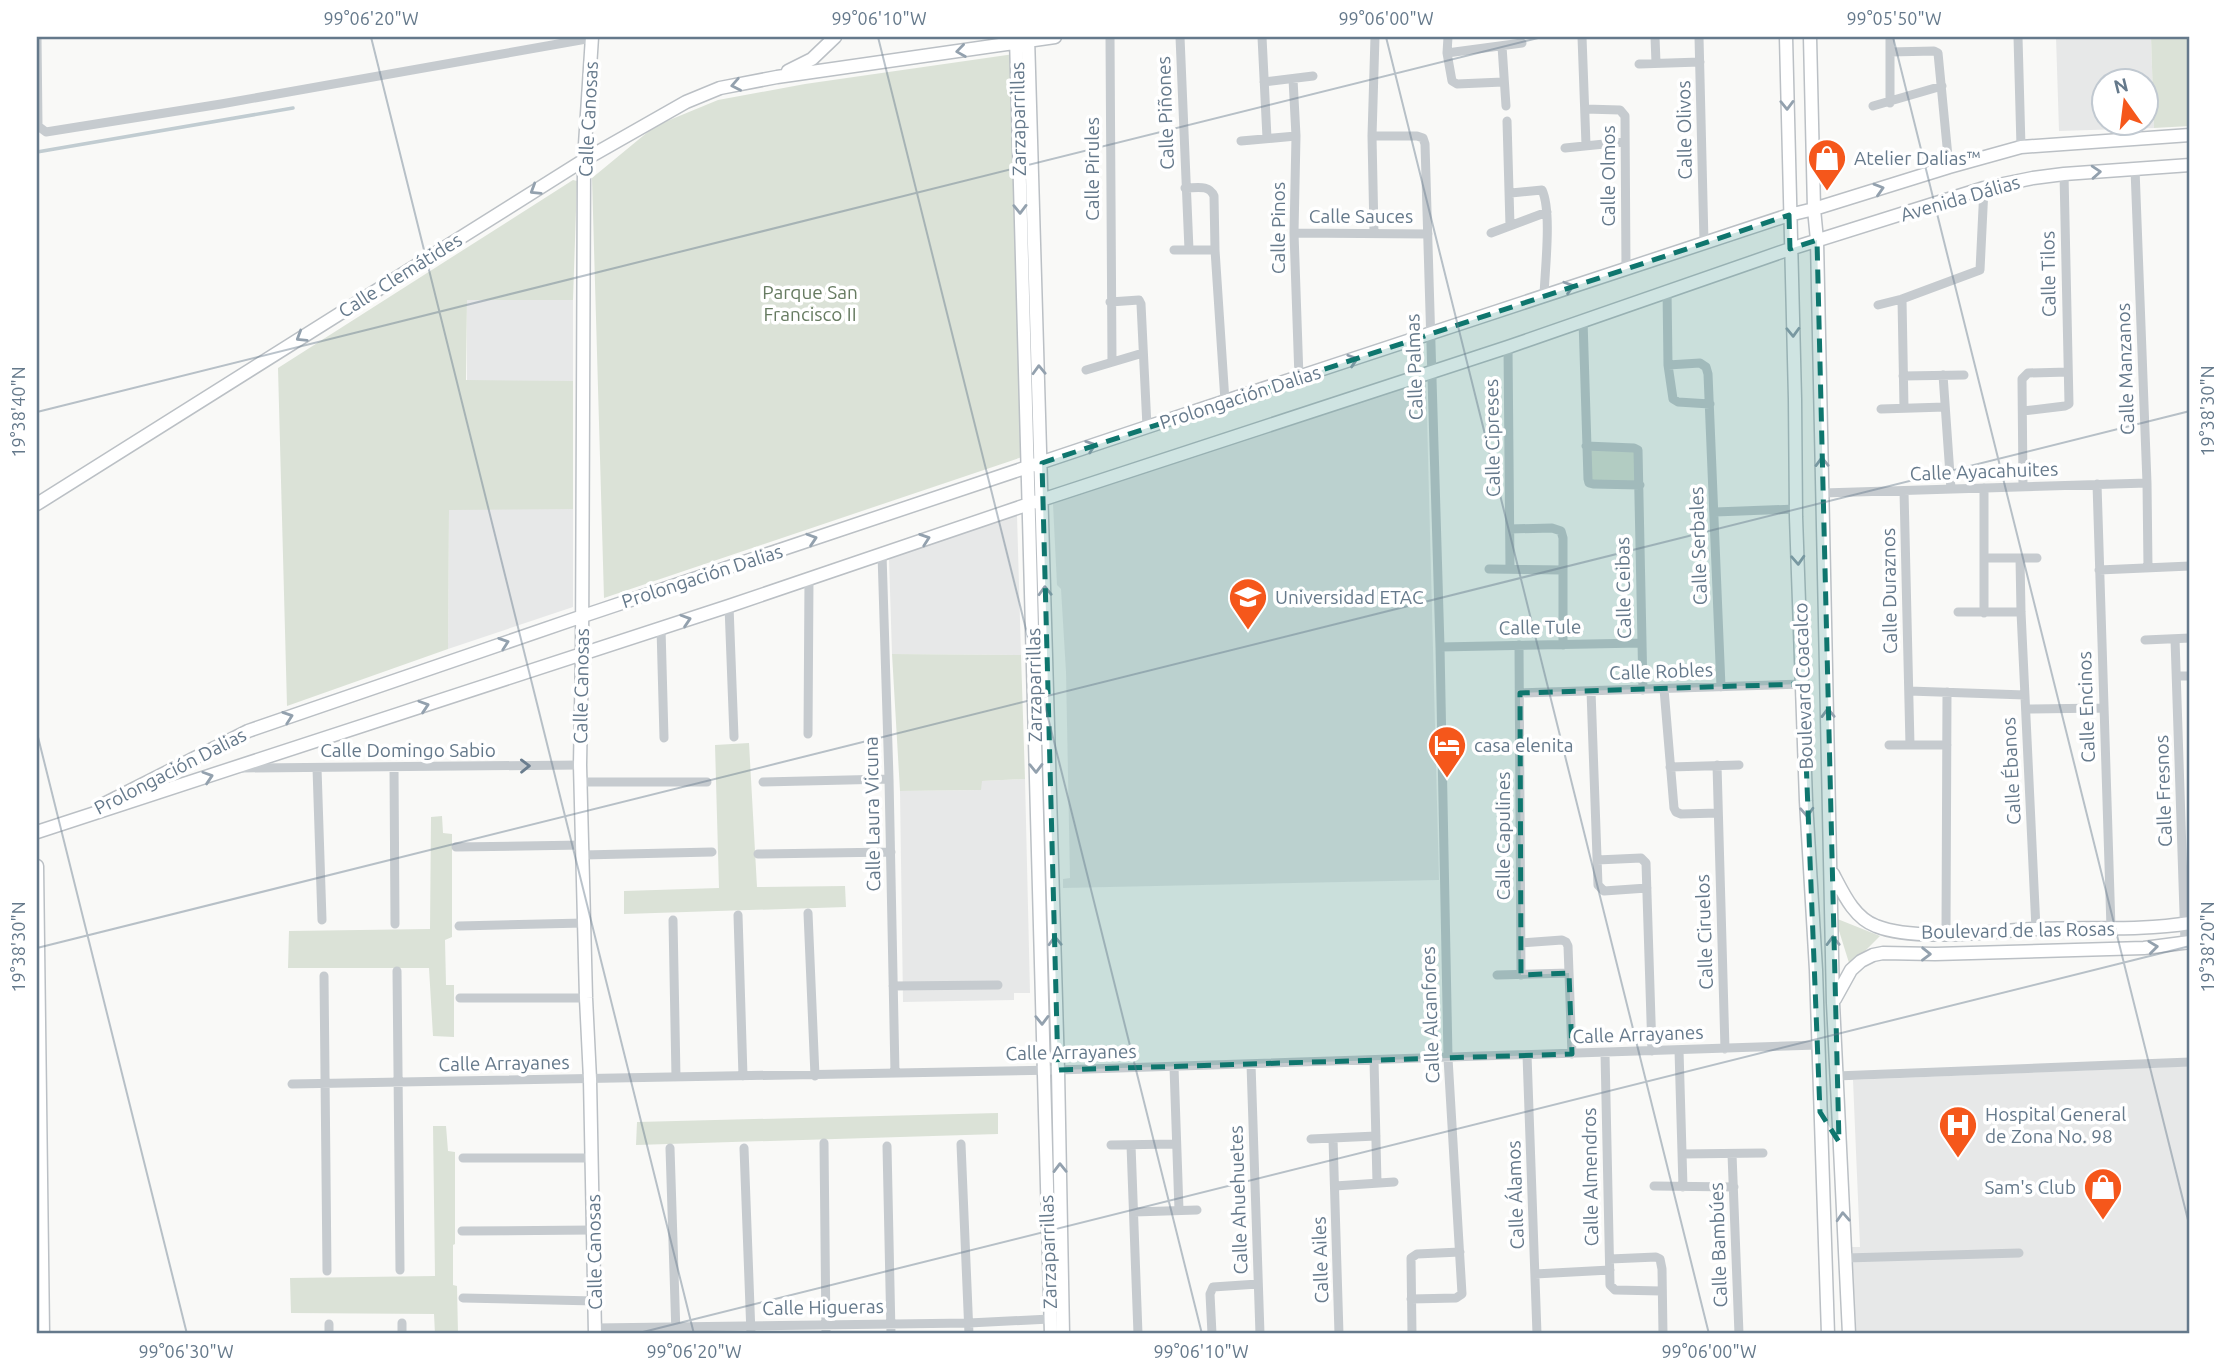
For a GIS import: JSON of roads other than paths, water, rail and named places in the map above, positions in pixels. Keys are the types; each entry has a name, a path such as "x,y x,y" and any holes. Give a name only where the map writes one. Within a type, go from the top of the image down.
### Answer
{"main road":[{"name":"Calle Canosas","path":"592,37 584,160 580,765 595,1331"},
{"name":"Calle Clemátides","path":"777,77 812,59 835,37"},
{"name":"Calle Clemátides","path":"37,504 584,160 686,102 720,88 777,77 1022,39 1055,37"},
{"name":"Boulevard Coacalco","path":"1786,37 1796,509 1828,1334"},
{"name":"Boulevard Coacalco","path":"1810,37 1817,240 1833,1003 1849,1334"},
{"name":"Zarzaparrillas","path":"1022,39 1042,463 1063,1334"},
{"name":"Zarzaparrillas","path":"1022,39 1026,468 1051,1334"},
{"name":"Avenida Dálias","path":"1814,209 2021,147 2190,135"},
{"name":"Avenida Dálias","path":"1817,240 1984,188 2033,178 2190,165"},
{"name":"Prolongación Dalias","path":"72,820 248,731 1225,401 1814,209"},
{"name":"Prolongación Dalias","path":"72,820 730,606 1817,240"},
{"path":"37,832 72,820"},
{"path":"37,866 39,1235 43,1334"},
{"name":"Boulevard de las Rosas","path":"1832,872 1845,898 1865,920 1877,927 1902,932 2110,928 2187,923"},
{"name":"Boulevard de las Rosas","path":"1833,1003 1851,970 1861,961 1883,953 2144,948 2188,942"},
{"path":"1820,1111 1839,1142"},
{"path":"1823,1192 1840,1163"}],"street":[{"path":"37,37 38,125 46,132 221,104 592,37"},
{"name":"Calle Pirules","path":"1110,37 1112,362"},
{"name":"Calle Piñones","path":"1180,37 1189,250"},
{"path":"1262,37 1267,138"},
{"path":"1374,233 1372,136 1375,37"},
{"path":"1448,37 1447,52 1452,81 1457,84 1503,82"},
{"name":"Calle Olmos","path":"1582,37 1585,109 1620,110 1624,113 1626,269"},
{"name":"Calle Olivos","path":"1655,37 1656,64"},
{"path":"1699,37 1700,62"},
{"path":"1889,37 1890,103"},
{"path":"2018,37 2021,147"},
{"path":"1447,52 1522,43"},
{"path":"1502,46 1506,106"},
{"path":"1890,52 1938,53 1949,167"},
{"name":"Calle Olivos","path":"1639,64 1700,62 1704,243"},
{"path":"1264,82 1312,76"},
{"name":"Calle Pinos","path":"1293,79 1298,378"},
{"path":"1873,106 1942,86"},
{"path":"1585,109 1586,145"},
{"path":"1507,121 1510,226"},
{"path":"1241,141 1296,136"},
{"name":"Calle Palmas","path":"1372,136 1417,136 1423,138 1425,144 1440,647"},
{"path":"1565,148 1624,142"},
{"name":"Calle Manzanos","path":"2135,169 2148,568"},
{"name":"Calle Tilos","path":"2023,411 2069,404 2064,174"},
{"name":"Calle Piñones","path":"1185,188 1208,188 1214,196 1214,250 1225,401"},
{"path":"1878,305 1902,299 1980,270 1984,188"},
{"path":"1511,193 1542,190 1547,212 1544,295"},
{"path":"1491,233 1547,212"},
{"name":"Calle Sauces","path":"1294,233 1428,234"},
{"path":"1174,250 1214,250"},
{"path":"1667,290 1668,365 1673,399 1678,402 1710,404"},
{"path":"1902,299 1904,408"},
{"path":"1110,302 1139,300 1147,427"},
{"path":"1583,320 1589,483 1640,485"},
{"name":"Calle Cipreses","path":"1508,346 1510,569"},
{"path":"1086,370 1143,353"},
{"name":"Calle Serbales","path":"1668,365 1700,363 1706,367 1710,404 1721,687"},
{"path":"2023,487 2022,379 2025,375 2068,372"},
{"path":"1942,375 1951,489"},
{"path":"1903,376 1964,375"},
{"path":"1881,409 1945,407"},
{"name":"Calle Ceibas","path":"1586,446 1638,450 1643,690"},
{"name":"Calle Ayacahuites","path":"1822,494 2147,483"},
{"name":"Calle Encinos","path":"2097,484 2110,928"},
{"path":"1984,488 1984,613"},
{"name":"Calle Duraznos","path":"1905,491 1910,745"},
{"path":"1715,512 1796,509"},
{"path":"1510,529 1552,528 1560,531 1563,538 1563,645"},
{"name":"Calle Laura Vicuna","path":"882,554 895,1073"},
{"path":"1984,558 2037,558"},
{"name":"Calle Ébanos","path":"2020,558 2036,929"},
{"path":"2099,570 2190,566"},
{"path":"1489,569 1563,570"},
{"path":"808,734 809,578"},
{"path":"730,606 734,737"},
{"path":"1958,612 2021,611"},
{"path":"662,628 664,738"},
{"path":"2145,640 2190,638"},
{"name":"Calle Fresnos","path":"2175,639 2188,942"},
{"name":"Calle Tule","path":"1440,647 1641,643"},
{"name":"Calle Capulines","path":"1519,645 1521,975"},
{"name":"Calle Alcanfores","path":"1411,1299 1460,1297 1460,1252 1448,1058 1440,647"},
{"path":"2177,676 2190,676"},
{"name":"Calle Robles","path":"1520,693 1803,684"},
{"path":"1664,689 1674,808 1681,814 1718,813"},
{"path":"1591,691 1598,885 1604,891 1647,888"},
{"path":"1909,691 2025,695"},
{"path":"1946,933 1947,692"},
{"path":"2026,709 2104,708"},
{"path":"1889,745 1947,745"},
{"name":"Calle Domingo Sabio","path":"236,768 580,765"},
{"name":"Calle Ciruelos","path":"1717,765 1725,1049"},
{"path":"1670,767 1739,765"},
{"path":"317,768 322,920"},
{"path":"394,768 395,924"},
{"path":"763,782 889,779"},
{"path":"581,782 707,782"},
{"path":"456,848 712,852"},
{"path":"758,854 891,852"},
{"path":"1597,860 1644,859 1652,1051"},
{"path":"808,913 815,1076"},
{"path":"738,915 743,1076"},
{"path":"673,920 676,1077"},
{"path":"459,926 584,923"},
{"path":"1521,943 1566,942 1572,1054"},
{"path":"397,971 400,1270"},
{"path":"1497,975 1569,973"},
{"path":"324,976 327,1271"},
{"path":"893,986 998,985"},
{"path":"460,998 586,998"},
{"name":"Calle Arrayanes","path":"292,1084 1058,1070 1817,1045"},
{"path":"1679,1050 1683,1186"},
{"name":"Calle Almendros","path":"1605,1052 1610,1259 1660,1259 1663,1334"},
{"name":"Calle Álamos","path":"1527,1055 1537,1334"},
{"path":"1374,1060 1377,1183"},
{"path":"1836,1076 2190,1062"},
{"name":"Calle Ahuehuetes","path":"1251,1065 1260,1334"},
{"path":"1174,1067 1179,1210"},
{"path":"1311,1139 1376,1136"},
{"name":"Calle Ailes","path":"1334,1139 1339,1334"},
{"path":"824,1143 826,1330"},
{"path":"961,1144 969,1334"},
{"path":"1111,1145 1177,1144"},
{"path":"1131,1145 1138,1334"},
{"path":"887,1146 891,1329"},
{"path":"670,1148 676,1331"},
{"path":"744,1148 751,1330"},
{"name":"Calle Bambúes","path":"1682,1154 1763,1153"},
{"name":"Calle Bambúes","path":"1732,1154 1740,1334"},
{"path":"463,1158 592,1158"},
{"path":"1335,1186 1394,1182"},
{"path":"1654,1186 1734,1187"},
{"path":"1134,1212 1197,1210"},
{"path":"462,1231 593,1230"},
{"path":"1412,1334 1410,1262 1413,1256 1460,1252"},
{"path":"1846,1258 2019,1253"},
{"path":"1610,1259 1610,1285 1615,1290 1661,1291"},
{"path":"1535,1274 1610,1270"},
{"path":"1212,1334 1210,1294 1213,1287 1258,1284"},
{"path":"464,1298 595,1300"},
{"name":"Calle Higueras","path":"595,1331 891,1329 1050,1320"},
{"path":"402,1323 402,1334"},
{"path":"329,1324 329,1334"}],"waterway":[{"path":"37,152 293,108"}],"place":[{"name":"Atelier Dalias™","path":"1827,192"},
{"name":"Universidad ETAC","path":"1248,631"},
{"name":"casa elenita","path":"1447,779"},
{"name":"Hospital General de Zona No. 98","path":"1958,1159"},
{"name":"Sam's Club","path":"2103,1221"}],"park label":[{"name":"Parque San Francisco II","path":"810,303"}]}
